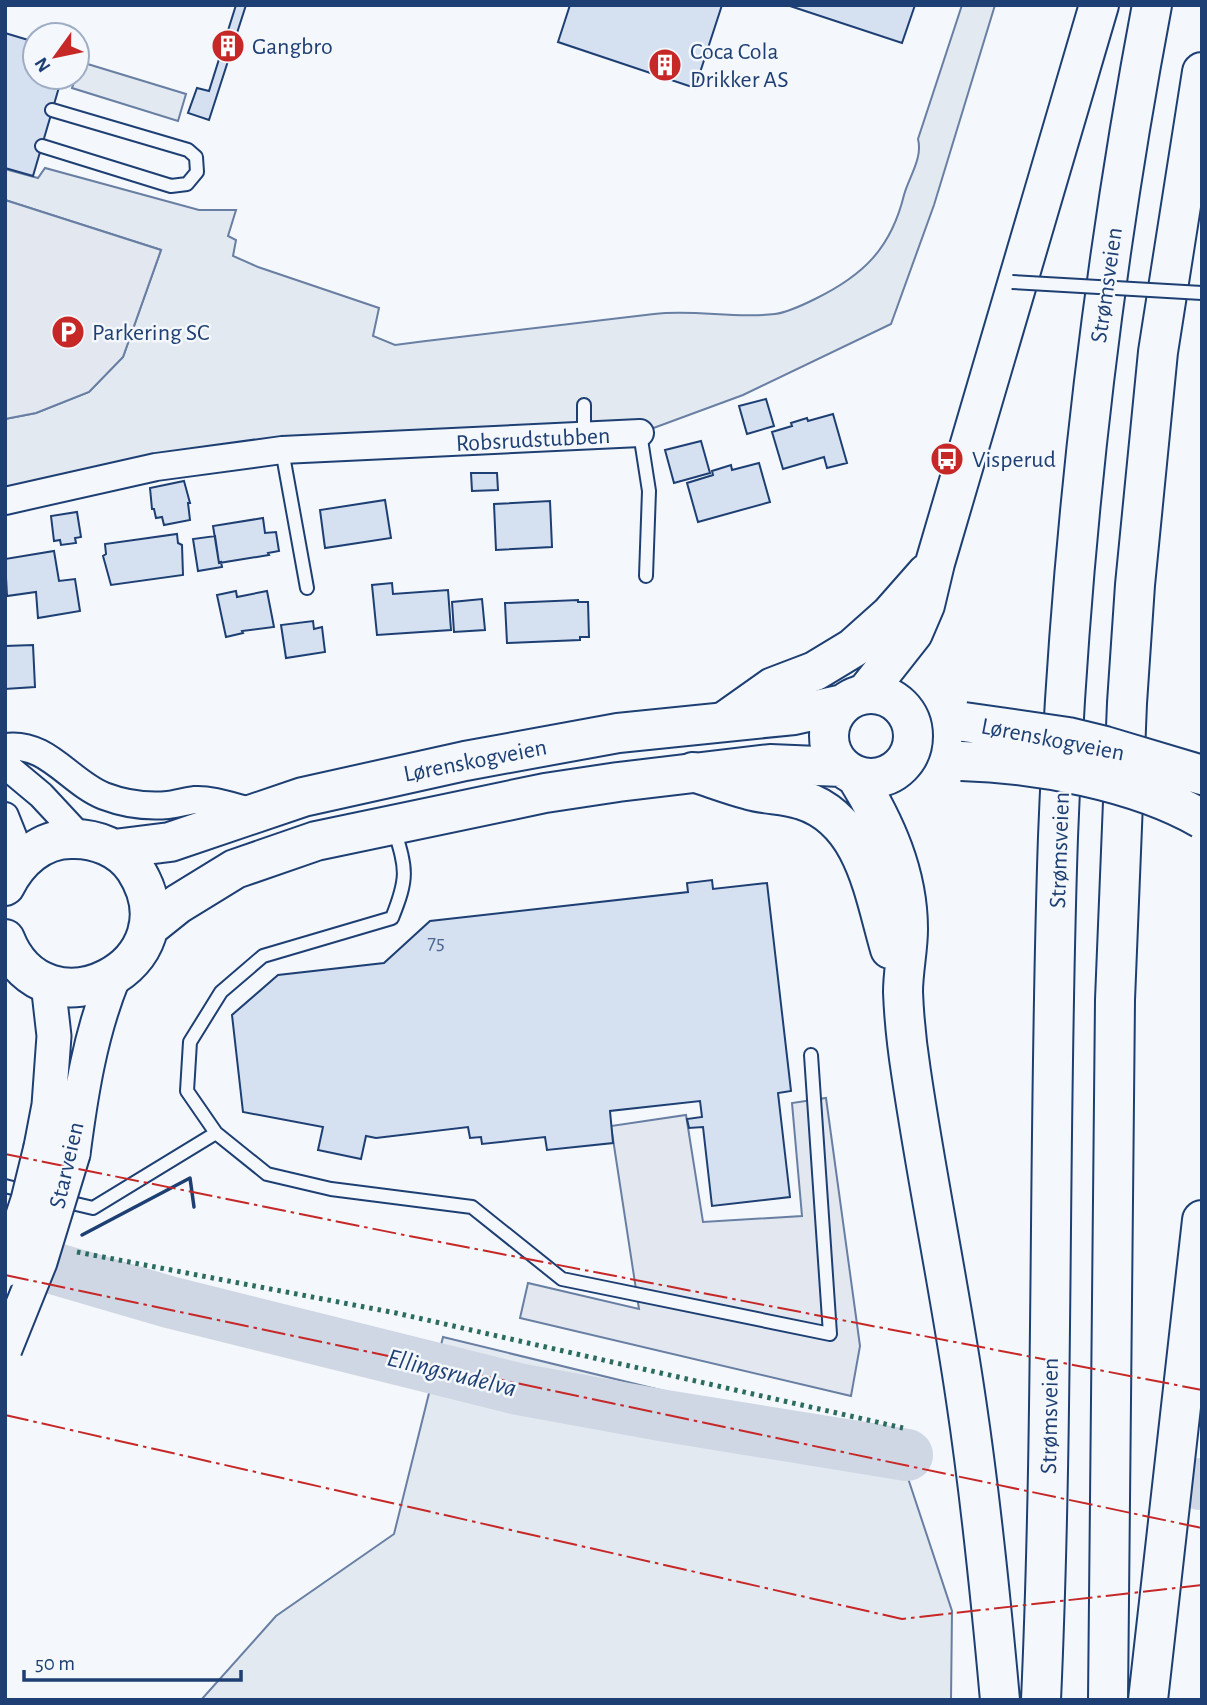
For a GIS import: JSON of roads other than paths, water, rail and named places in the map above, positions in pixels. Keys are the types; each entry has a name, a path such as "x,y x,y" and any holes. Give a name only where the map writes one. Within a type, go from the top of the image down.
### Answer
{"highway":[{"path":"1000,1700 976,1465 909,1062 903,991 908,928 896,855 888,831 849,771 835,758 829,735 835,713 854,699 913,633 925,605 1099,5"},
{"name":"Strømsveien","path":"1041,1700 1048,1472 1058,836 1066,694 1085,458 1098,345 1120,181 1152,5"},
{"path":"1108,1700 1115,1000 1127,703 1136,572 1157,365 1202,72"},
{"path":"725,721 774,687 815,671 853,648 909,596 935,563"},
{"path":"849,771 869,779 894,772 911,751 913,736 910,721 902,708 885,696 854,699"},
{"name":"Lørenskogveien","path":"12,874 32,852 48,843 64,839 97,844 170,842 303,797 465,761 618,733 794,715 854,699"},
{"name":"Lørenskogveien","path":"902,708 964,722 1080,740 1202,775"},
{"name":"Lørenskogveien","path":"903,764 961,761 1027,766 1140,792 1202,819"},
{"name":"Lørenskogveien","path":"148,928 178,904 235,869 316,841 545,793 693,772 770,764 849,771"},
{"path":"693,772 752,791 805,800 827,813 848,833 864,859 903,991"},
{"path":"20,962 64,988 81,988 113,978 136,957 148,928 149,905 144,883 131,864 97,844"},
{"path":"1148,1700 1202,1220"}],"street":[{"name":"Robsrudstubben","path":"5,501 156,467 282,450 640,433"},
{"path":"5,747 17,745 40,751 84,786 104,796 136,806 198,800 255,812"},
{"path":"5,765 97,844"},
{"path":"5,816 13,836 12,874"},
{"name":"Starveien","path":"5,1270 28,1200 41,1147 53,1068 54,1037 20,962"},
{"name":"Starveien","path":"5,1349 40,1262 73,1154 92,1037 113,978"}],"lane":[{"path":"42,146 171,186 187,184 197,172 196,157 188,150 52,110"},
{"path":"1012,282 1202,293"},
{"path":"584,405 584,436"},
{"name":"Robsrudstubben","path":"640,433 649,491 646,576"},
{"path":"282,450 307,589"},
{"path":"392,825 403,859 404,887 392,918 263,956 221,992 190,1042 187,1091 216,1133 267,1174 331,1189 472,1207 562,1279 830,1334 811,1055"},
{"path":"5,1186 93,1208 216,1133"}],"waterway":[{"name":"Ellingsrudelva","path":"5,1254 169,1302 518,1389 907,1455"}],"place":[{"name":"Gangbro","path":"228,46"},
{"name":"Coca Cola Drikker AS","path":"665,65"},
{"name":"Parkering SC","path":"68,332"},
{"name":"Visperud","path":"947,459"}]}
